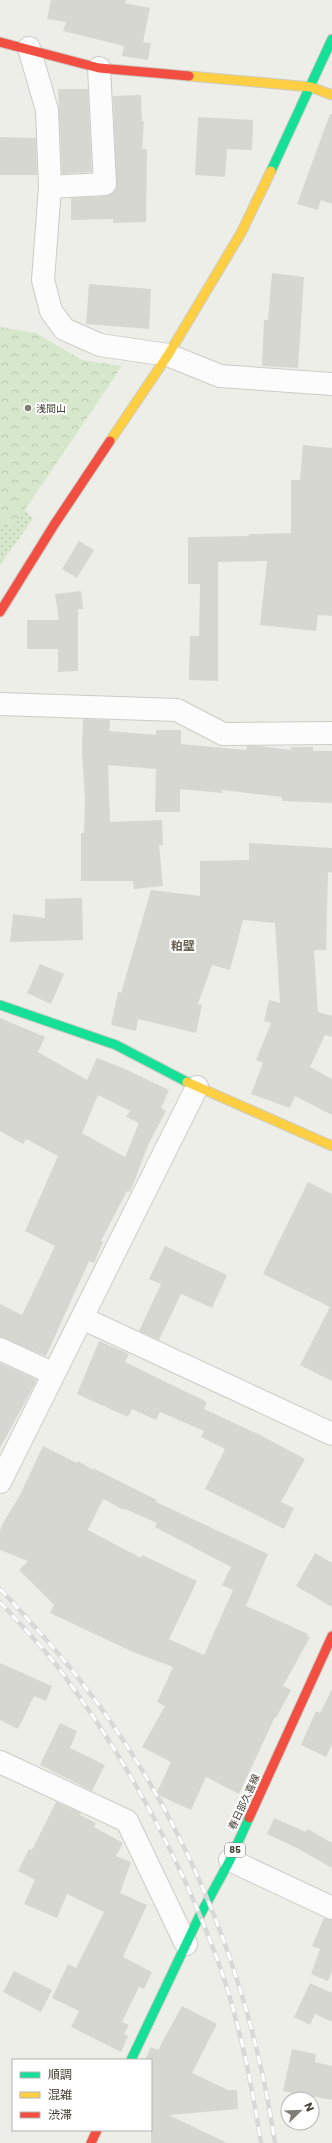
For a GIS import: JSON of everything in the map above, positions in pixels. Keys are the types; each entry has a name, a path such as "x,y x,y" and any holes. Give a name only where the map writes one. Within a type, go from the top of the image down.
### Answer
{"street":[{"path":"0,612 54,525 168,355 241,233 311,87 332,39"},
{"path":"0,42 29,48 99,68 311,87 332,95"},
{"path":"29,48 46,110 50,187 43,280 51,311 64,329 100,345 168,355 220,376 332,384"},
{"path":"50,187 105,184 99,68"},
{"path":"0,704 177,710 223,734 332,733"},
{"path":"0,1005 116,1045 197,1087 332,1146"},
{"path":"0,1482 197,1087"},
{"path":"82,1318 332,1434"},
{"path":"0,1349 54,1374"},
{"name":"春日部久喜線","path":"131,2059 186,1944 230,1860 332,1636"},
{"path":"0,1762 127,1821 186,1944"},
{"path":"230,1860 332,1908"},
{"path":"91,2143 97,2131"}],"green space":[{"path":"0,327 36,333 82,360 122,366 12,529 0,523"},
{"path":"0,481 33,519 0,565"}],"building":[{"path":"51,0 126,0 125,3 150,8 143,42 151,43 148,60 122,56 124,46 63,31 66,22 47,19"},
{"path":"58,89 88,89 92,172 62,174"},
{"path":"141,95 142,121 144,121 142,149 147,149 146,222 113,223 113,219 71,220 71,198 106,196 112,194 116,189 113,96"},
{"path":"330,114 332,114 332,204 321,200 318,210 297,204"},
{"path":"198,117 253,120 252,150 227,149 225,177 195,175"},
{"path":"0,137 36,138 37,175 0,175"},
{"path":"272,273 304,277 298,368 262,366 264,320 268,320"},
{"path":"89,284 151,289 149,329 86,324"},
{"path":"303,445 332,448 332,616 318,615 316,631 260,625 267,561 218,562 218,681 189,680 190,636 199,636 200,584 188,584 188,537 249,536 249,534 291,533 291,480 300,480"},
{"path":"79,541 94,550 77,578 62,569"},
{"path":"81,591 83,609 78,609 78,671 58,672 58,649 27,649 27,620 59,620 55,594"},
{"path":"83,719 110,720 109,731 156,735 156,730 181,730 181,744 246,750 247,746 291,750 291,747 313,747 313,751 332,751 332,803 282,801 282,797 222,790 222,793 180,789 180,812 155,812 156,769 108,765 110,822 162,820 163,845 159,845 163,886 134,889 133,881 81,881 81,833 84,833 85,798 82,752"},
{"path":"249,843 332,848 332,873 328,872 326,950 314,950 318,1012 332,1016 332,1037 325,1035 310,1067 332,1079 332,1115 295,1096 290,1108 251,1094 263,1063 256,1060 271,1023 264,1021 269,1000 280,1003 275,923 243,920 230,970 212,965 198,1004 202,1005 196,1033 138,1019 136,1031 111,1025 118,992 121,993 151,890 200,896 200,861 249,860"},
{"path":"82,898 83,940 10,942 13,914 45,918 45,899"},
{"path":"40,964 64,974 51,1004 27,993"},
{"path":"0,1018 45,1037 38,1052 87,1080 97,1058 125,1069 169,1090 161,1108 166,1111 149,1143 130,1192 127,1191 101,1241 103,1242 94,1263 89,1261 46,1356 0,1337 0,1304 22,1315 55,1246 25,1231 58,1156 26,1139 23,1144 0,1131","holes":["98,1095 130,1111 126,1117 139,1123 125,1157 82,1133"]},
{"path":"308,1182 332,1194 332,1381 300,1365 330,1307 263,1274"},
{"path":"165,1246 227,1275 212,1308 181,1294 159,1340 139,1331 161,1284 149,1279"},
{"path":"99,1341 129,1354 125,1362 207,1402 204,1409 260,1435 305,1459 281,1502 294,1508 284,1529 205,1489 225,1449 201,1437 204,1431 160,1412 156,1420 132,1409 128,1417 77,1394"},
{"path":"0,1363 37,1380 0,1448"},
{"path":"43,1446 77,1463 78,1461 93,1470 93,1468 157,1500 156,1502 268,1554 246,1606 308,1634 307,1636 310,1637 283,1686 291,1690 276,1718 275,1717 239,1794 206,1777 191,1810 156,1794 171,1762 142,1747 165,1706 157,1702 173,1667 133,1652 50,1613 54,1605 19,1570 28,1561 0,1550 0,1531 3,1523 19,1497","holes":["103,1499 124,1510 125,1509 157,1523 155,1527 231,1567 222,1585 233,1590 204,1655 169,1639 197,1581 142,1555 141,1558 88,1530"]},
{"path":"315,1553 332,1563 332,1607 296,1586"},
{"path":"0,1663 52,1686 46,1701 34,1696 18,1729 0,1720"},
{"path":"332,1689 332,1744 326,1757 301,1745 316,1711 320,1713"},
{"path":"60,1723 77,1731 70,1748 105,1765 92,1791 40,1765"},
{"path":"56,1802 81,1813 80,1815 96,1823 94,1827 123,1843 116,1856 131,1862 120,1893 147,1905 123,1957 152,1972 144,1989 139,1987 122,2022 129,2025 124,2034 128,2036 121,2052 71,2027 79,2011 52,1998 68,1964 76,1968 104,1912 67,1894 57,1918 24,1904 35,1880 18,1871 29,1849 32,1850"},
{"path":"274,1818 306,1832 308,1829 332,1843 332,1868 297,1848 267,1834"},
{"path":"324,1918 332,1920 332,1971 328,1981 311,1974 320,1949 312,1946"},
{"path":"14,1971 52,1990 41,2012 3,1992"},
{"path":"310,1983 332,1993 332,2022 315,2014 310,2025 294,2017"},
{"path":"182,2006 217,2024 192,2073 228,2090 237,2090 238,2109 169,2115 227,2143 151,2143 152,2059 145,2059 151,2047 158,2050"},
{"path":"292,2049 316,2054 315,2062 332,2066 332,2100 320,2098 320,2091 283,2091"}],"railway":[{"path":"0,1589 43,1636 88,1691 128,1748 164,1809 196,1872 223,1938 245,2005 262,2073 275,2143"},
{"path":"0,1602 57,1666 104,1733 146,1804 183,1877 215,1953 230,1999 243,2047 261,2143"}],"traffic: fast":[{"path":"271,171 332,39"},
{"path":"0,1005 116,1045 187,1082"},
{"path":"131,2059 199,1917 230,1860 249,1818"}],"traffic: slow":[{"path":"189,76 311,87 332,95"},
{"path":"110,441 168,355 241,233 271,171"},
{"path":"187,1082 332,1146"}],"traffic: jam":[{"path":"0,42 99,68 189,76"},
{"path":"0,612 54,525 110,441"},
{"path":"249,1818 332,1636"},
{"path":"91,2143 97,2131"}],"place":[{"name":"浅間山","path":"28,408"}],"district":[{"name":"粕壁","path":"183,945"}]}
